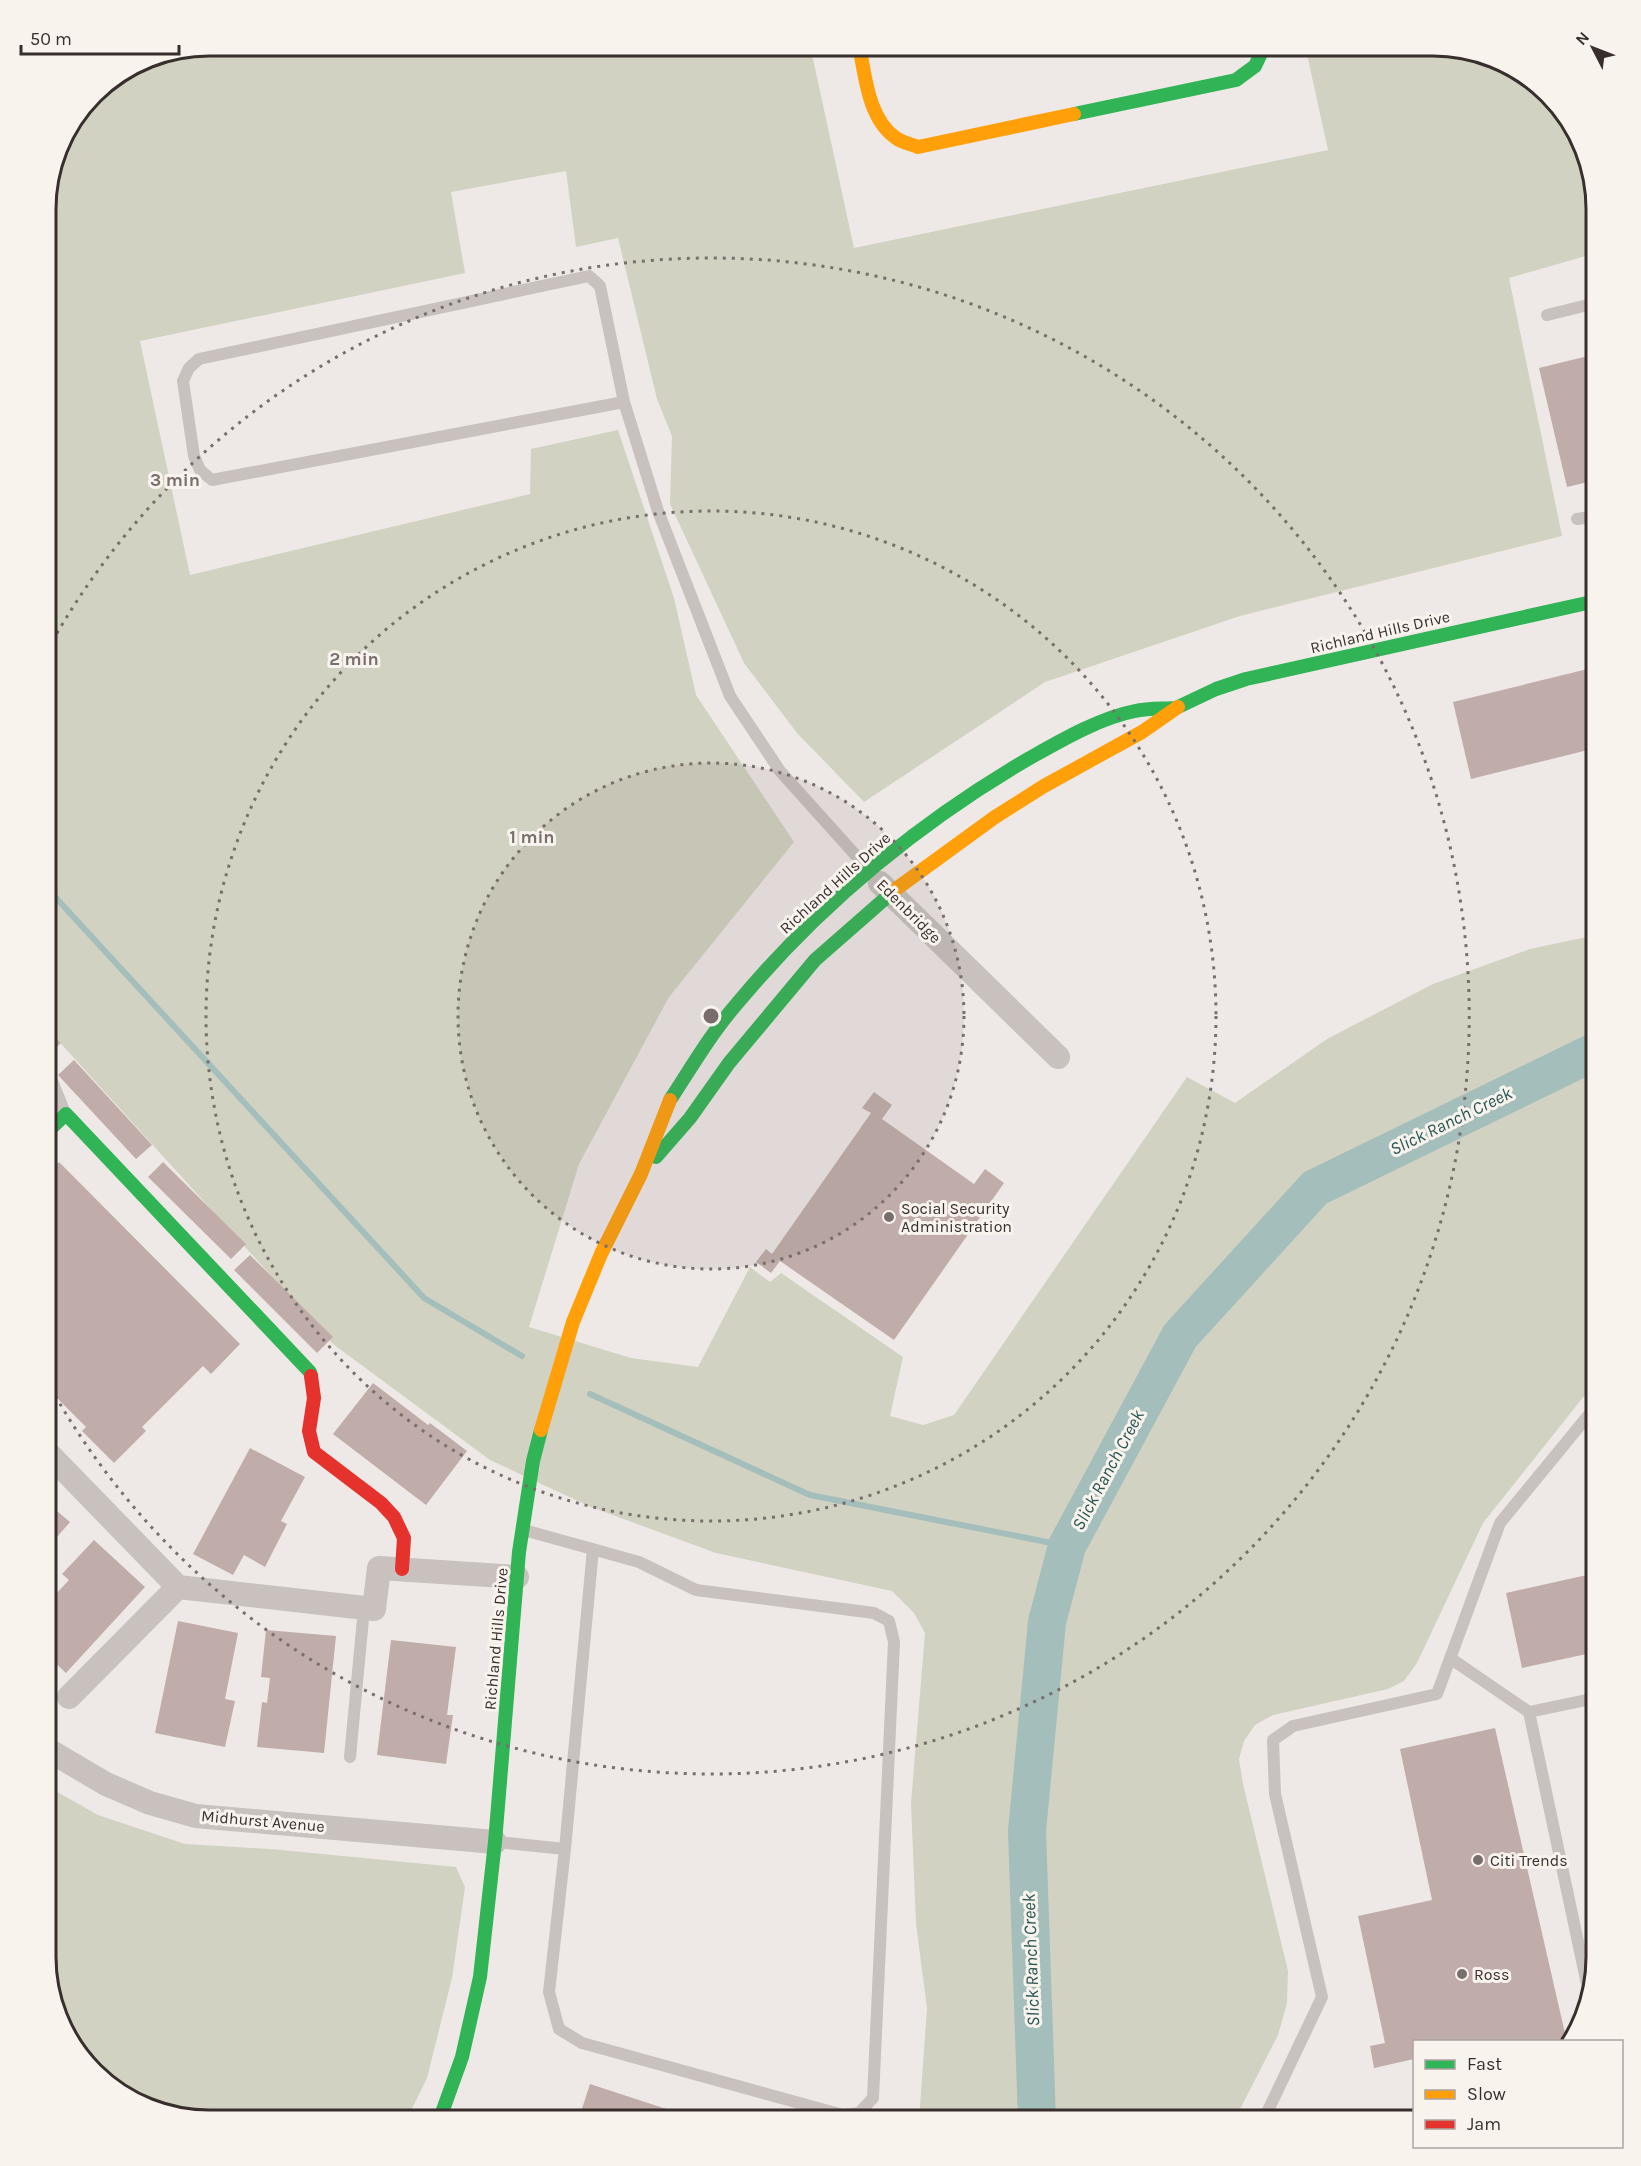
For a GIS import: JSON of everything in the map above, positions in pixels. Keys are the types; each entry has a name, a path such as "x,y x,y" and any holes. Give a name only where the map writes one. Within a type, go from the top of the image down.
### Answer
{"street":[{"path":"861,56 879,120 896,138 918,147 1236,80 1255,66 1260,56"},
{"name":"Richland Hills Drive","path":"641,1174 690,1118 729,1063 815,960 889,894 995,817 1044,786 1142,732 1176,708 1216,689 1246,679 1586,603"},
{"name":"Richland Hills Drive","path":"443,2110 462,2057 480,1977 495,1842 517,1577 533,1461 573,1323 601,1254 641,1174 667,1105 734,1007 783,952 869,870 976,790 1058,742 1100,723 1135,711 1176,708"},
{"name":"Edenbridge","path":"869,870 889,894 1058,1057"},
{"path":"56,1124 66,1114 310,1372 314,1398 309,1431 315,1452 381,1503 394,1517 404,1538 402,1569"},
{"path":"56,1461 178,1587 374,1609 379,1568 517,1577"},
{"path":"69,1696 178,1587"},
{"name":"Midhurst Avenue","path":"56,1754 106,1784 150,1803 196,1816 495,1842"}],"lane":[{"name":"Edenbridge","path":"624,402 212,480 200,470 194,456 183,381 189,368 199,359 589,276 600,286 624,402 658,511 730,696 780,771 869,870"},
{"path":"1547,315 1586,305"},
{"path":"1577,519 1586,518"},
{"path":"56,1091 66,1114"},
{"path":"1268,2110 1322,1997 1275,1794 1272,1740 1293,1726 1437,1694 1500,1523 1586,1418"},
{"path":"523,1530 639,1562 696,1590 874,1613 889,1622 894,1642 873,2098 862,2110"},
{"path":"592,1549 565,1849 549,1992 559,2029 582,2043 825,2110"},
{"path":"350,1757 364,1608"},
{"path":"1450,1658 1529,1712 1584,1972"},
{"path":"1529,1712 1586,1700"},
{"path":"495,1842 565,1849"}],"green space":[{"path":"812,56 854,248 1328,150 1307,56 1462,58 1491,67 1509,76 1533,93 1560,123 1574,150 1580,169 1586,208 1586,256 1509,278 1562,536 1240,616 1045,682 864,802 797,733 744,663 670,504 672,436 657,399 618,238 576,247 566,171 451,192 465,273 140,341 190,575 530,494 531,449 618,430 674,598 696,695 794,842 669,997 579,1164 529,1327 631,1358 698,1367 750,1267 770,1282 781,1273 903,1357 890,1416 923,1425 954,1415 1187,1077 1235,1103 1327,1039 1433,984 1530,949 1586,937 1586,1394 1483,1523 1417,1663 1404,1681 1388,1689 1273,1715 1255,1725 1244,1741 1239,1759 1243,1784 1288,1971 1287,2003 1278,2035 1240,2110 920,2110 927,2008 916,1924 911,1803 925,1633 914,1613 892,1591 716,1553 591,1507 490,1460 333,1344 56,1038 56,198 67,150 81,123 100,100 123,81 150,67 189,57"},
{"path":"56,1791 98,1815 185,1844 271,1849 456,1867 465,1887 452,1978 427,2078 411,2110 189,2109 159,2102 123,2085 93,2058 81,2043 67,2016 61,1997 56,1958"}],"building":[{"path":"1586,356 1586,482 1567,487 1539,368"},
{"path":"1586,669 1586,750 1471,779 1453,702"},
{"path":"56,1038 61,1043 56,1048"},
{"path":"74,1060 152,1145 136,1159 58,1075"},
{"name":"Social Security Administration","path":"874,1092 892,1105 882,1119 974,1184 985,1169 1004,1183 894,1340 780,1261 771,1273 756,1262 766,1249 772,1254 871,1113 862,1108"},
{"path":"59,1162 240,1344 211,1374 203,1366 142,1427 146,1431 114,1463 82,1431 86,1427 56,1397 56,1165"},
{"path":"163,1162 246,1244 231,1259 148,1177"},
{"path":"250,1255 333,1337 317,1353 234,1270"},
{"path":"373,1383 467,1451 426,1505 333,1434"},
{"path":"250,1448 305,1477 281,1521 287,1524 265,1567 244,1555 233,1575 193,1554"},
{"path":"56,1510 70,1522 56,1538"},
{"path":"94,1540 145,1587 66,1673 56,1663 56,1594 69,1580 62,1574"},
{"path":"1586,1575 1586,1654 1522,1668 1506,1593"},
{"path":"178,1621 238,1633 225,1699 235,1701 225,1747 155,1733"},
{"path":"266,1630 336,1636 324,1753 257,1747 262,1702 267,1703 270,1678 261,1677"},
{"path":"391,1640 456,1647 447,1715 453,1715 446,1764 377,1755"},
{"path":"1495,1728 1565,2034 1562,2040 1413,2040 1413,2059 1374,2068 1370,2046 1385,2043 1358,1916 1432,1900 1400,1749"},
{"path":"590,2084 669,2110 582,2110"}],"waterway":[{"path":"56,898 424,1298 522,1356"},
{"name":"Slick Ranch Creek","path":"1037,2110 1027,1831 1047,1622 1067,1546 1180,1336 1315,1188 1586,1056"},
{"path":"590,1394 810,1495 1067,1546"}],"traffic: fast":[{"path":"1074,114 1236,80 1255,66 1260,56"},
{"path":"1178,707 1216,689 1246,679 1586,603"},
{"path":"670,1100 717,1028 767,970 834,901 908,840 987,784 1080,731 1121,714 1150,709 1176,708"},
{"path":"656,1157 690,1118 729,1063 815,960 896,889"},
{"path":"56,1124 66,1114 310,1372 311,1376"},
{"path":"443,2110 462,2057 480,1977 495,1842 519,1552 533,1461 541,1430"}],"traffic: slow":[{"path":"861,56 869,96 879,120 896,138 918,147 1074,114"},
{"path":"896,889 995,817 1044,786 1142,732 1178,707"},
{"path":"541,1430 573,1322 601,1254 641,1174 670,1100"}],"traffic: jam":[{"path":"311,1376 314,1398 309,1431 314,1452 381,1503 394,1517 404,1538 402,1569"}],"place":[{"name":"Social Security Administration","path":"889,1217"},
{"name":"Citi Trends","path":"1478,1860"},
{"name":"Ross","path":"1462,1974"}]}
